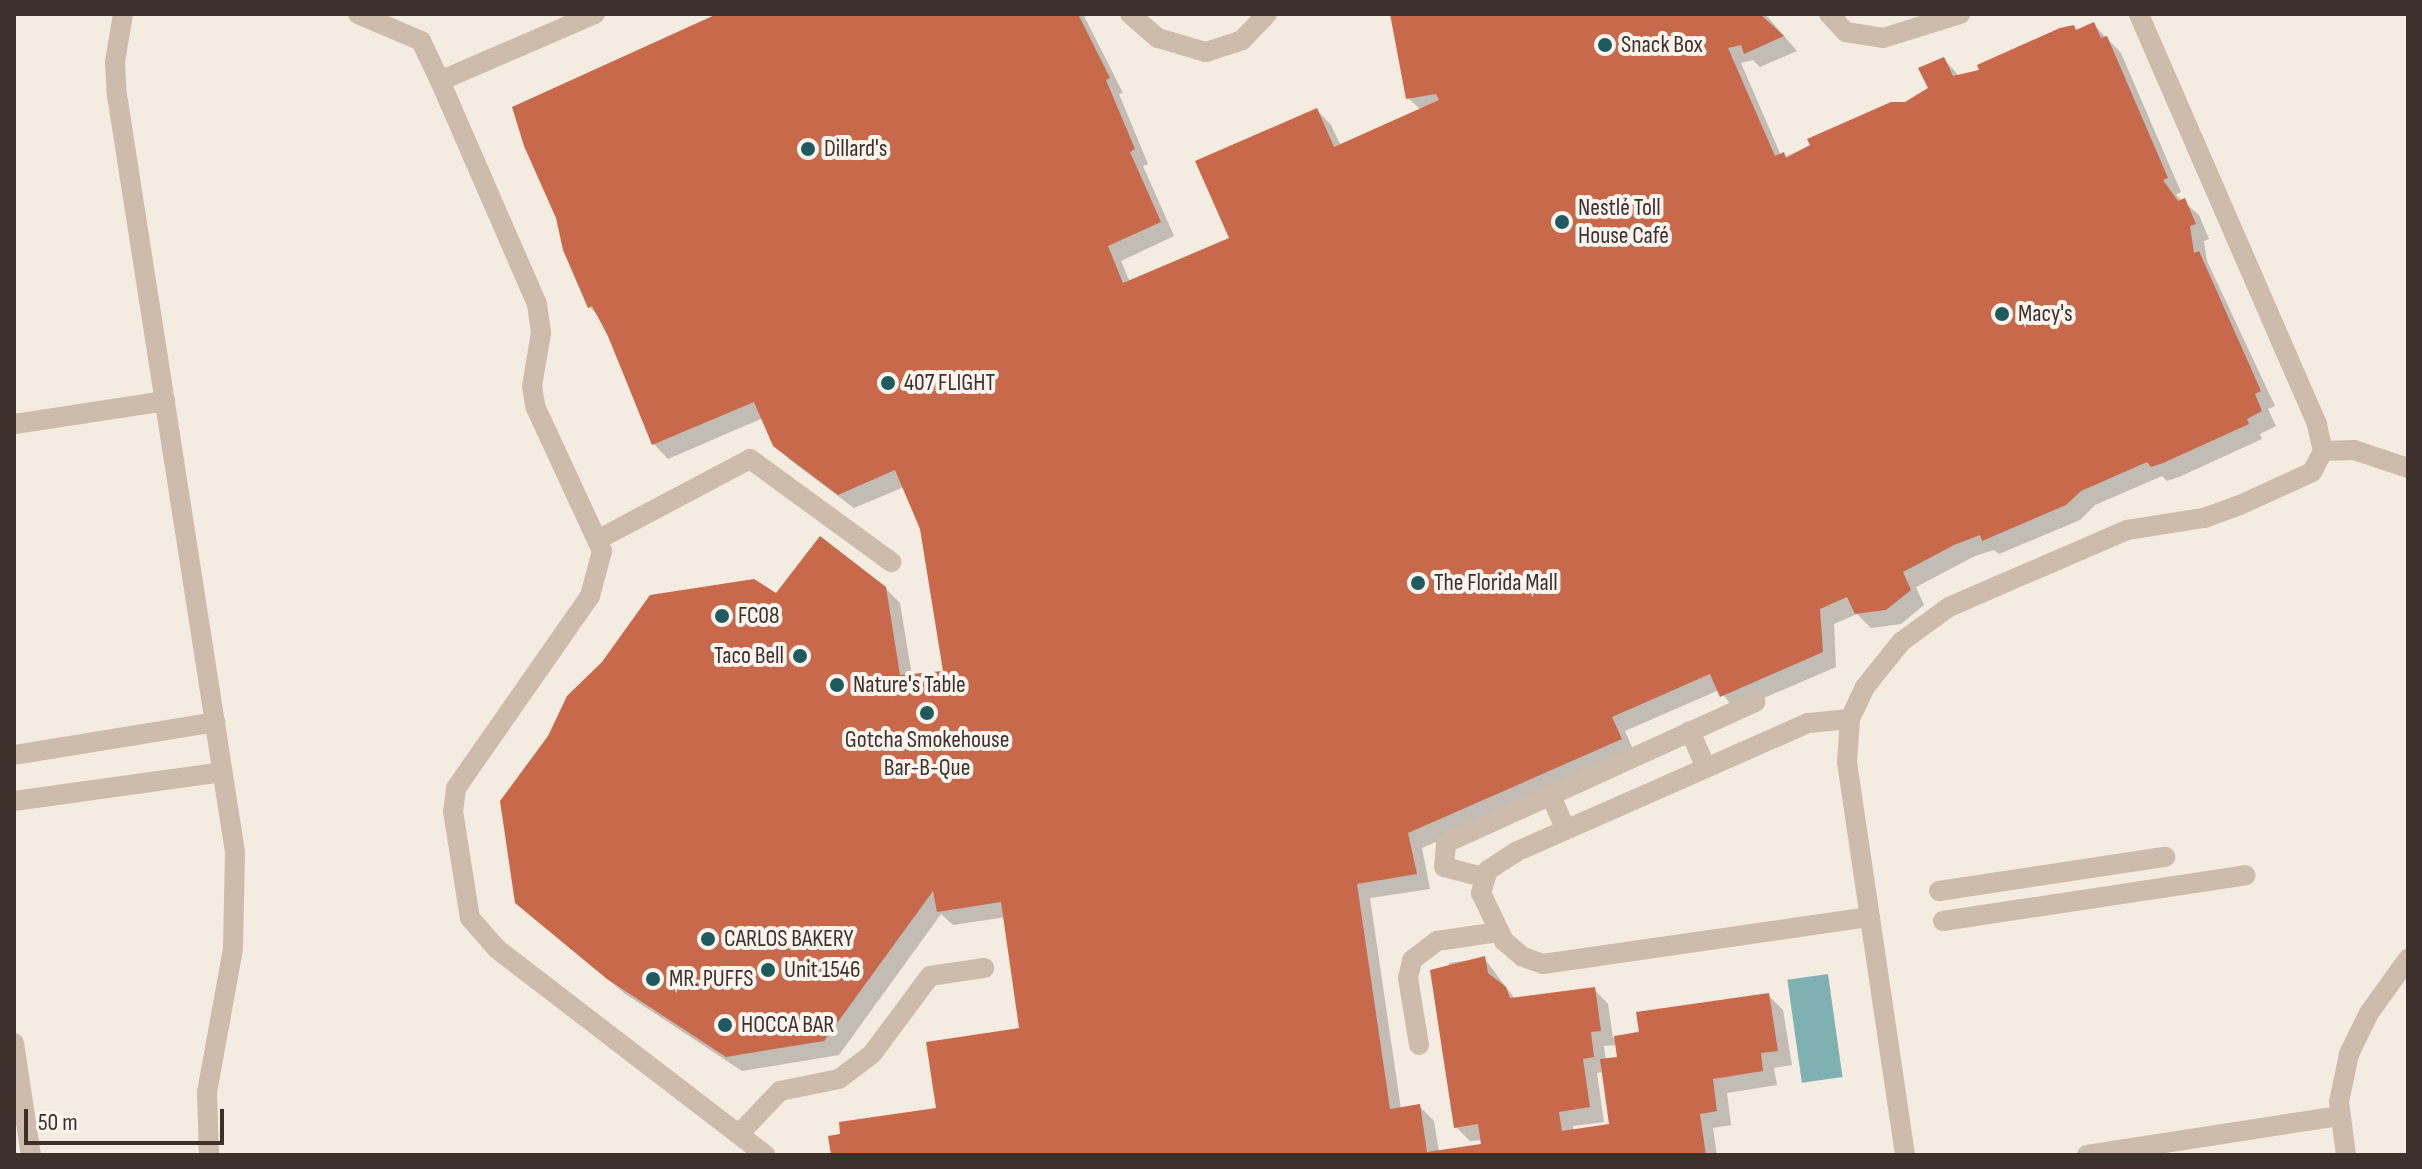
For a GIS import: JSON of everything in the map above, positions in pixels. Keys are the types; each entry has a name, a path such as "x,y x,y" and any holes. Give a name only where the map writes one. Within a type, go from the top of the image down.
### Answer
{"street":[{"path":"123,14 115,80 235,852 236,917 208,1081 209,1155"},
{"path":"358,14 421,41 440,81 537,304 541,333 533,396 539,419 599,539 601,564 590,596 456,788 453,811 470,918 497,949 741,1132 765,1155"},
{"path":"440,81 595,14"},
{"path":"1130,14 1158,38 1206,52 1242,40 1267,14"},
{"path":"1829,14 1846,32 1883,38 1960,14"},
{"path":"1905,1155 1847,762 1850,719 1889,655 1949,607 2127,530 2204,518 2240,505 2312,472 2323,451 2317,424 2139,14"},
{"path":"15,424 165,401"},
{"path":"2323,451 2354,450 2408,468"},
{"path":"599,539 750,459 891,562"},
{"path":"1483,877 1444,867 1440,859 1446,843 1755,702"},
{"path":"1850,719 1820,718 1503,859 1483,877 1481,893 1499,932 1523,957 1555,964 1870,917"},
{"path":"14,755 215,722"},
{"path":"1690,731 1706,768"},
{"path":"14,801 222,772"},
{"path":"1550,794 1566,830"},
{"path":"1939,891 2165,857"},
{"path":"1943,921 2246,875"},
{"path":"1419,1045 1408,978 1412,960 1437,941 1499,932"},
{"path":"2346,1155 2340,1116 2349,1054 2369,1013 2408,959"},
{"path":"741,1132 780,1091 839,1079 872,1054 930,976 984,968"},
{"path":"14,1043 25,1153"},
{"path":"2087,1155 2340,1116"}],"water":[{"path":"1828,974 1842,1077 1802,1083 1787,980"}],"building":[{"name":"The Florida Mall","path":"717,14 1078,14 1110,78 1106,80 1135,149 1130,152 1161,222 1108,246 1123,283 1229,238 1195,161 1317,108 1334,147 1439,100 1436,94 1406,99 1390,14 1760,14 1784,36 1744,54 1741,45 1728,48 1775,156 1784,152 1786,158 1810,145 1807,139 1891,102 1905,102 1928,88 1918,68 1944,57 1953,76 1979,70 1977,65 2060,28 2074,25 2076,30 2094,22 2101,38 2107,36 2168,178 2163,180 2178,201 2185,198 2196,224 2190,226 2194,253 2199,251 2261,391 2255,394 2262,411 2247,419 2249,424 2163,463 2151,467 2147,462 2081,491 2066,505 1982,541 1980,535 1954,545 1903,572 1911,590 1886,610 1855,614 1847,597 1820,609 1823,652 1720,697 1710,674 1612,717 1622,739 1408,833 1417,874 1357,884 1390,1109 1420,1104 1427,1152 1481,1144 1478,1124 1454,1128 1430,970 1485,956 1488,973 1506,987 1510,998 1595,987 1601,1031 1591,1032 1594,1057 1583,1059 1590,1107 1559,1112 1562,1131 1609,1124 1600,1059 1617,1057 1614,1036 1639,1032 1636,1012 1769,993 1778,1051 1761,1053 1763,1071 1713,1079 1717,1111 1700,1114 1706,1155 831,1155 828,1136 840,1134 839,1122 936,1108 926,1042 1019,1028 1001,902 937,912 933,891 824,1041 726,1057 607,979 515,903 500,801 548,736 567,696 602,662 650,595 754,579 776,593 820,536 886,587 900,675 943,671 920,529 895,470 838,495 773,446 754,402 652,445 608,336 592,306 588,308 563,250 556,218 524,146 512,107"}],"place":[{"name":"Snack Box","path":"1605,45"},
{"name":"Dillard's","path":"808,149"},
{"name":"Nestlé Toll House Café","path":"1562,222"},
{"name":"Macy's","path":"2002,314"},
{"name":"407 FLIGHT","path":"888,383"},
{"name":"The Florida Mall","path":"1418,583"},
{"name":"FC08","path":"722,616"},
{"name":"Taco Bell","path":"800,656"},
{"name":"Nature's Table","path":"837,685"},
{"name":"Gotcha Smokehouse Bar-B-Que","path":"927,713"},
{"name":"CARLOS BAKERY","path":"708,939"},
{"name":"Unit 1546","path":"768,970"},
{"name":"MR. PUFFS","path":"653,979"},
{"name":"HOCCA BAR","path":"725,1025"}]}
